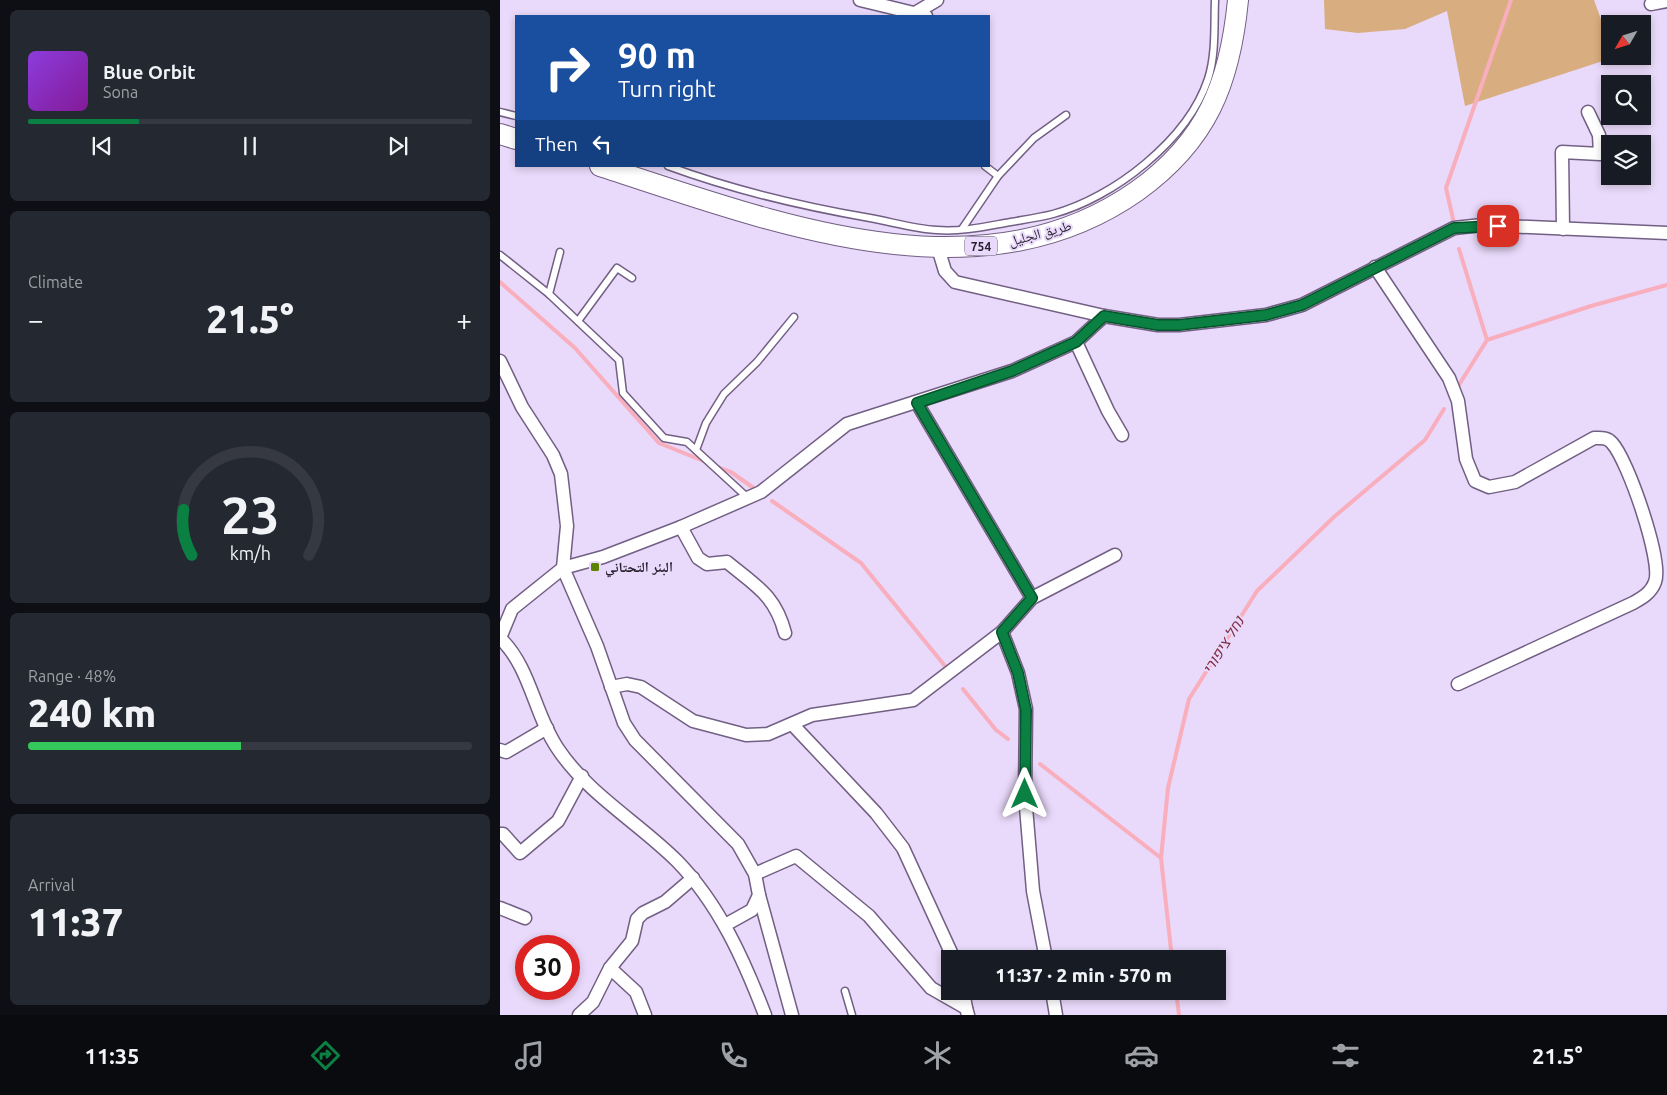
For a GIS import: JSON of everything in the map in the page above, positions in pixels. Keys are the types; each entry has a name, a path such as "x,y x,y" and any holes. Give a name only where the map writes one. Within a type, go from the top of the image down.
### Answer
{"main road":[{"name":"طريق الجليل","path":"603,167 701,198 816,230 877,242 938,248 989,245 1026,239 1058,230 1102,212 1147,184 1188,146 1204,123 1218,93 1228,61 1238,0"},
{"path":"500,134 515,140"}],"street":[{"path":"860,0 917,15 936,0"},
{"path":"1651,4 1667,0"},
{"path":"1563,229 1562,152 1600,154 1599,135 1588,112"},
{"path":"938,248 945,271 955,282 1104,316 1158,325 1179,325 1266,315 1302,305 1454,228 1482,225 1667,233"},
{"path":"1375,268 1449,378 1458,401 1466,459 1475,481 1489,487 1515,482 1594,438 1603,438 1611,442 1632,480 1643,509 1653,556 1656,581 1648,594 1633,603 1458,684"},
{"path":"765,1015 744,961 725,925 693,878 676,860 582,776 558,749 547,728 520,662 500,638 512,609 563,568 603,557 681,527 761,492 847,424 1012,371 1076,342 1104,316"},
{"path":"1076,342 1108,411 1122,435"},
{"path":"500,361 522,407 552,455 561,474 567,526 563,568 597,646 624,723 635,740 738,844 755,874 792,1015"},
{"path":"917,403 1032,598"},
{"path":"681,527 698,558 707,564 727,562 773,602 785,633"},
{"path":"611,687 628,684 641,687 693,721 746,735 768,734 812,715 913,700 1002,632 1032,598 1115,555"},
{"path":"1002,632 1018,673 1026,710 1027,814 1033,891 1044,950"},
{"path":"792,725 876,813 903,848 950,950"},
{"path":"500,750 506,752 547,728"},
{"path":"500,834 503,834 520,853 558,821 582,776"},
{"path":"755,874 796,856 869,916 931,988 967,1011"},
{"path":"579,1015 592,1002 610,968 632,941 637,920 644,913 665,902 693,878"},
{"path":"725,925 752,910 759,895"},
{"path":"500,908 526,918"},
{"path":"610,968 636,992 646,1015"},
{"path":"1054,1000 1056,1015"}],"lane":[{"path":"671,167 712,182 820,209 937,230 982,228 1054,214 1080,204 1114,186 1160,152 1193,110 1208,79 1213,48 1215,0"},
{"path":"500,112 515,116"},
{"path":"962,229 998,176 1034,138 1066,115"},
{"path":"985,167 998,176"},
{"path":"549,294 560,252"},
{"path":"500,255 549,294 619,360 623,393 664,438 687,442 748,498"},
{"path":"578,322 617,268 632,278"},
{"path":"696,450 706,424 724,394 757,362 794,317"},
{"path":"845,991 852,1015"}],"shaded area":[{"path":"1324,0 1594,0 1601,19 1601,62 1465,106 1447,11 1405,29 1358,33 1325,29"}],"waterway":[{"path":"1453,219 1446,188 1511,0"},
{"path":"1459,249 1487,340"},
{"path":"500,282 575,348 659,443 706,462"},
{"path":"1457,388 1487,340 1591,306 1667,285"},
{"name":"נחל ציפורי","path":"1171,950 1161,858 1168,788 1189,699 1257,591 1335,516 1425,440 1444,409"},
{"path":"715,466 731,472 755,489"},
{"path":"772,501 861,563 945,666"},
{"path":"963,689 996,730 1008,739"},
{"path":"1040,764 1161,858"},
{"name":"נחל ציפורי","path":"1177,1000 1179,1015"}],"place":[{"name":"البئر التحتاني","path":"595,567"}],"route":[{"path":"1025,794 1026,710 1018,673 1002,632 1032,598 917,403 1012,371 1076,342 1104,316 1158,325 1179,325 1266,315 1302,305 1454,228 1482,225 1498,226"}]}
